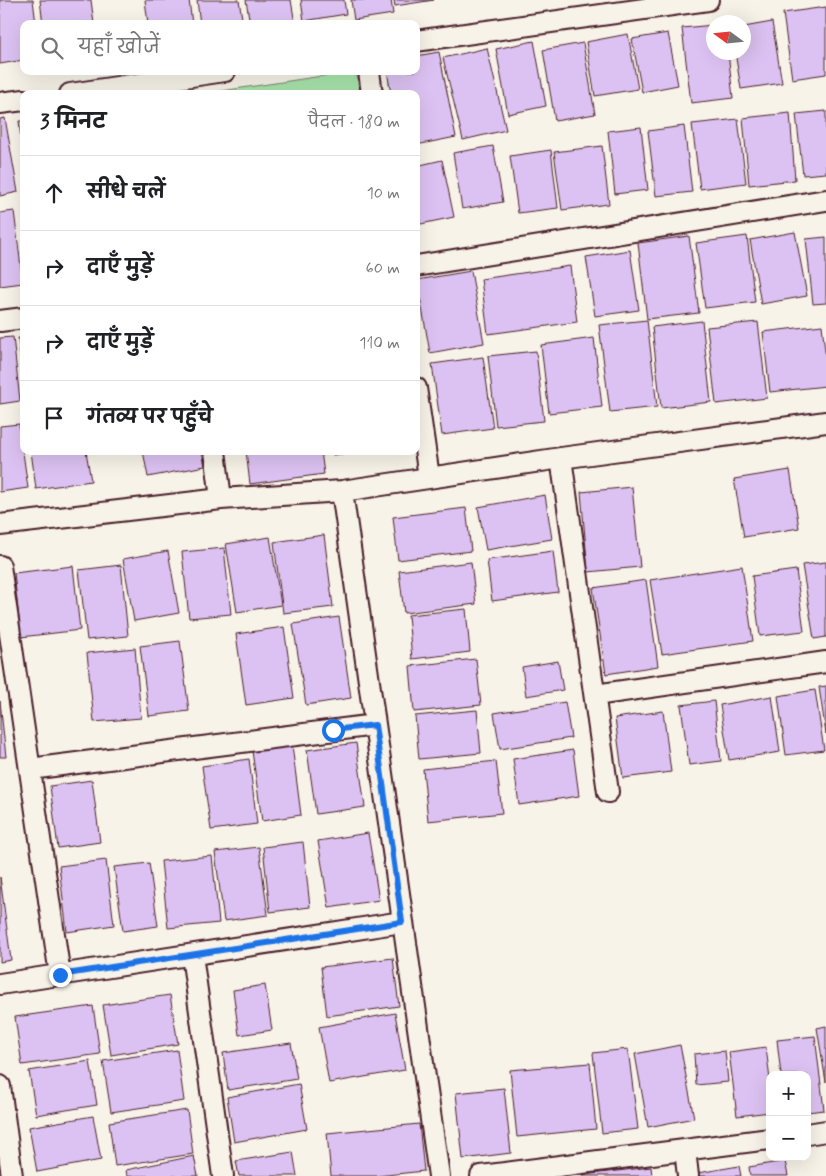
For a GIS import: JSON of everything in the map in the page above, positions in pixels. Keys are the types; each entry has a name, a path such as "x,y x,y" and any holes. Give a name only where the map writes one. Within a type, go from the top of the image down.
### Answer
{"street":[{"path":"420,40 708,0"},
{"path":"125,90 167,87 210,75"},
{"path":"370,75 371,90"},
{"path":"0,103 20,100"},
{"path":"420,265 826,200"},
{"path":"0,321 20,318"},
{"path":"420,415 429,476"},
{"path":"0,525 221,499 342,491 429,476 826,422"},
{"path":"216,455 221,499"},
{"path":"561,458 608,792"},
{"path":"342,491 402,922 440,1176"},
{"path":"0,566 60,975"},
{"path":"595,695 826,662"},
{"path":"30,769 375,725"},
{"path":"0,984 402,922"},
{"path":"192,955 223,1176"},
{"path":"0,1086 12,1176"},
{"path":"811,1133 826,1131"},
{"path":"481,1176 766,1140"},
{"path":"685,1150 688,1176"}],"green space":[{"path":"329,75 357,75 359,90 228,90"}],"building":[{"path":"0,0 33,0 36,20 20,20 20,61 0,64"},
{"path":"40,0 91,0 94,20 42,20"},
{"path":"145,0 189,0 192,20 148,20"},
{"path":"197,0 239,0 242,20 200,20"},
{"path":"246,0 291,0 294,20 249,20"},
{"path":"301,0 344,0 346,14 304,20"},
{"path":"351,0 391,0 393,14 354,20"},
{"path":"394,0 434,0 395,6"},
{"path":"826,7 826,74 792,79 783,13"},
{"path":"772,22 782,83 741,89 736,60 751,60 751,26"},
{"path":"706,26 706,60 729,60 733,98 691,103 682,28"},
{"path":"668,33 678,85 642,92 632,39"},
{"path":"628,34 638,89 595,96 586,42"},
{"path":"534,41 546,106 508,114 496,49"},
{"path":"583,43 595,114 555,121 543,50"},
{"path":"487,48 506,130 463,140 443,58"},
{"path":"439,52 456,137 420,144 420,90 390,90 388,75 420,75 420,55"},
{"path":"826,111 826,173 803,175 796,114"},
{"path":"790,113 795,180 749,185 743,118"},
{"path":"5,118 18,192 0,196 0,119"},
{"path":"738,119 746,183 700,189 692,124"},
{"path":"684,126 692,192 656,196 648,131"},
{"path":"641,127 648,190 615,194 608,131"},
{"path":"493,146 503,202 462,209 453,153"},
{"path":"602,146 609,204 562,210 554,152"},
{"path":"551,150 558,208 518,213 510,156"},
{"path":"442,160 454,217 420,224 420,165"},
{"path":"14,211 20,259 20,283 0,286 0,213"},
{"path":"795,232 807,296 761,304 750,240"},
{"path":"689,236 699,313 647,319 638,243"},
{"path":"747,236 755,302 705,308 696,243"},
{"path":"826,237 826,303 813,304 806,239"},
{"path":"630,250 639,310 595,316 586,257"},
{"path":"570,266 577,322 488,334 481,279"},
{"path":"471,271 484,343 430,353 420,297 420,280"},
{"path":"647,320 657,407 610,412 599,325"},
{"path":"702,321 711,402 661,408 652,327"},
{"path":"758,322 767,398 716,404 707,327"},
{"path":"822,325 826,360 826,386 770,392 763,332"},
{"path":"13,337 20,401 0,404 0,338"},
{"path":"594,338 602,407 549,413 541,345"},
{"path":"536,351 544,421 496,426 488,356"},
{"path":"483,357 493,428 442,435 432,364"},
{"path":"19,424 20,455 23,455 28,488 0,492 0,426"},
{"path":"32,455 87,455 91,481 36,489"},
{"path":"144,455 203,455 205,466 148,477"},
{"path":"246,455 322,455 324,474 250,484"},
{"path":"790,470 799,528 744,537 734,479"},
{"path":"632,487 640,567 588,572 581,492"},
{"path":"545,495 552,539 486,550 478,507"},
{"path":"466,508 471,551 398,560 393,517"},
{"path":"324,535 333,607 283,613 274,542"},
{"path":"270,537 281,605 237,612 226,544"},
{"path":"224,548 231,614 189,618 182,552"},
{"path":"168,551 179,613 134,621 123,559"},
{"path":"553,551 558,592 492,601 487,560"},
{"path":"471,562 476,604 404,613 399,571"},
{"path":"826,562 826,637 814,639 802,565"},
{"path":"121,565 128,636 87,640 79,570"},
{"path":"73,566 80,630 21,637 14,573"},
{"path":"742,566 753,641 662,654 650,580"},
{"path":"796,570 804,631 760,636 752,576"},
{"path":"646,580 658,666 606,674 593,588"},
{"path":"466,609 470,652 412,659 408,615"},
{"path":"339,617 351,698 306,705 293,624"},
{"path":"284,627 294,698 246,705 236,634"},
{"path":"180,641 189,711 149,716 140,646"},
{"path":"135,648 141,718 94,722 87,653"},
{"path":"476,659 481,705 414,712 410,666"},
{"path":"558,661 563,690 526,696 522,667"},
{"path":"826,686 826,734 819,687"},
{"path":"815,690 824,750 786,755 778,696"},
{"path":"772,696 780,752 729,760 720,705"},
{"path":"0,701 6,757 0,757"},
{"path":"714,701 721,761 689,765 681,705"},
{"path":"565,702 571,738 500,749 494,713"},
{"path":"477,710 481,753 419,759 415,716"},
{"path":"663,711 671,772 623,778 615,718"},
{"path":"356,743 365,807 316,814 307,750"},
{"path":"292,745 301,815 262,821 252,751"},
{"path":"573,750 579,796 519,805 513,759"},
{"path":"249,759 257,824 211,830 202,766"},
{"path":"496,761 502,813 428,821 423,769"},
{"path":"92,780 100,842 58,848 50,786"},
{"path":"368,833 379,900 329,908 318,841"},
{"path":"303,842 310,907 270,912 263,847"},
{"path":"259,847 268,915 224,921 215,852"},
{"path":"212,856 219,923 168,928 161,861"},
{"path":"106,860 114,925 67,932 59,866"},
{"path":"149,863 158,926 123,931 114,867"},
{"path":"0,877 11,960 0,962"},
{"path":"393,958 399,1006 327,1016 321,967"},
{"path":"265,985 272,1030 239,1035 233,990"},
{"path":"170,995 178,1044 111,1055 103,1005"},
{"path":"93,1006 100,1054 22,1065 15,1017"},
{"path":"395,1013 405,1070 329,1083 319,1027"},
{"path":"826,1026 826,1082 817,1028"},
{"path":"815,1036 824,1110 811,1112 811,1071 781,1071 777,1040"},
{"path":"291,1043 297,1079 228,1090 223,1053"},
{"path":"680,1045 694,1118 648,1127 635,1054"},
{"path":"766,1047 769,1071 766,1071 766,1112 737,1116 729,1052"},
{"path":"628,1049 638,1129 602,1133 593,1053"},
{"path":"177,1050 184,1101 111,1112 103,1061"},
{"path":"725,1051 728,1082 696,1085 694,1054"},
{"path":"90,1061 97,1105 36,1115 29,1071"},
{"path":"590,1063 596,1129 517,1137 510,1070"},
{"path":"299,1084 307,1129 234,1142 227,1097"},
{"path":"504,1088 511,1153 463,1159 456,1093"},
{"path":"187,1110 193,1154 115,1166 109,1122"},
{"path":"93,1116 101,1160 37,1172 29,1127"},
{"path":"419,1124 424,1171 377,1176 331,1176 327,1133"},
{"path":"293,1152 297,1176 239,1176 236,1161"},
{"path":"194,1156 198,1176 127,1176 126,1170"},
{"path":"785,1161 788,1176 750,1176 749,1167"},
{"path":"739,1166 741,1176 693,1176 692,1174"},
{"path":"651,1167 652,1176 583,1176 583,1175"}],"route":[{"path":"60,975 402,922 375,725 333,730"}]}
